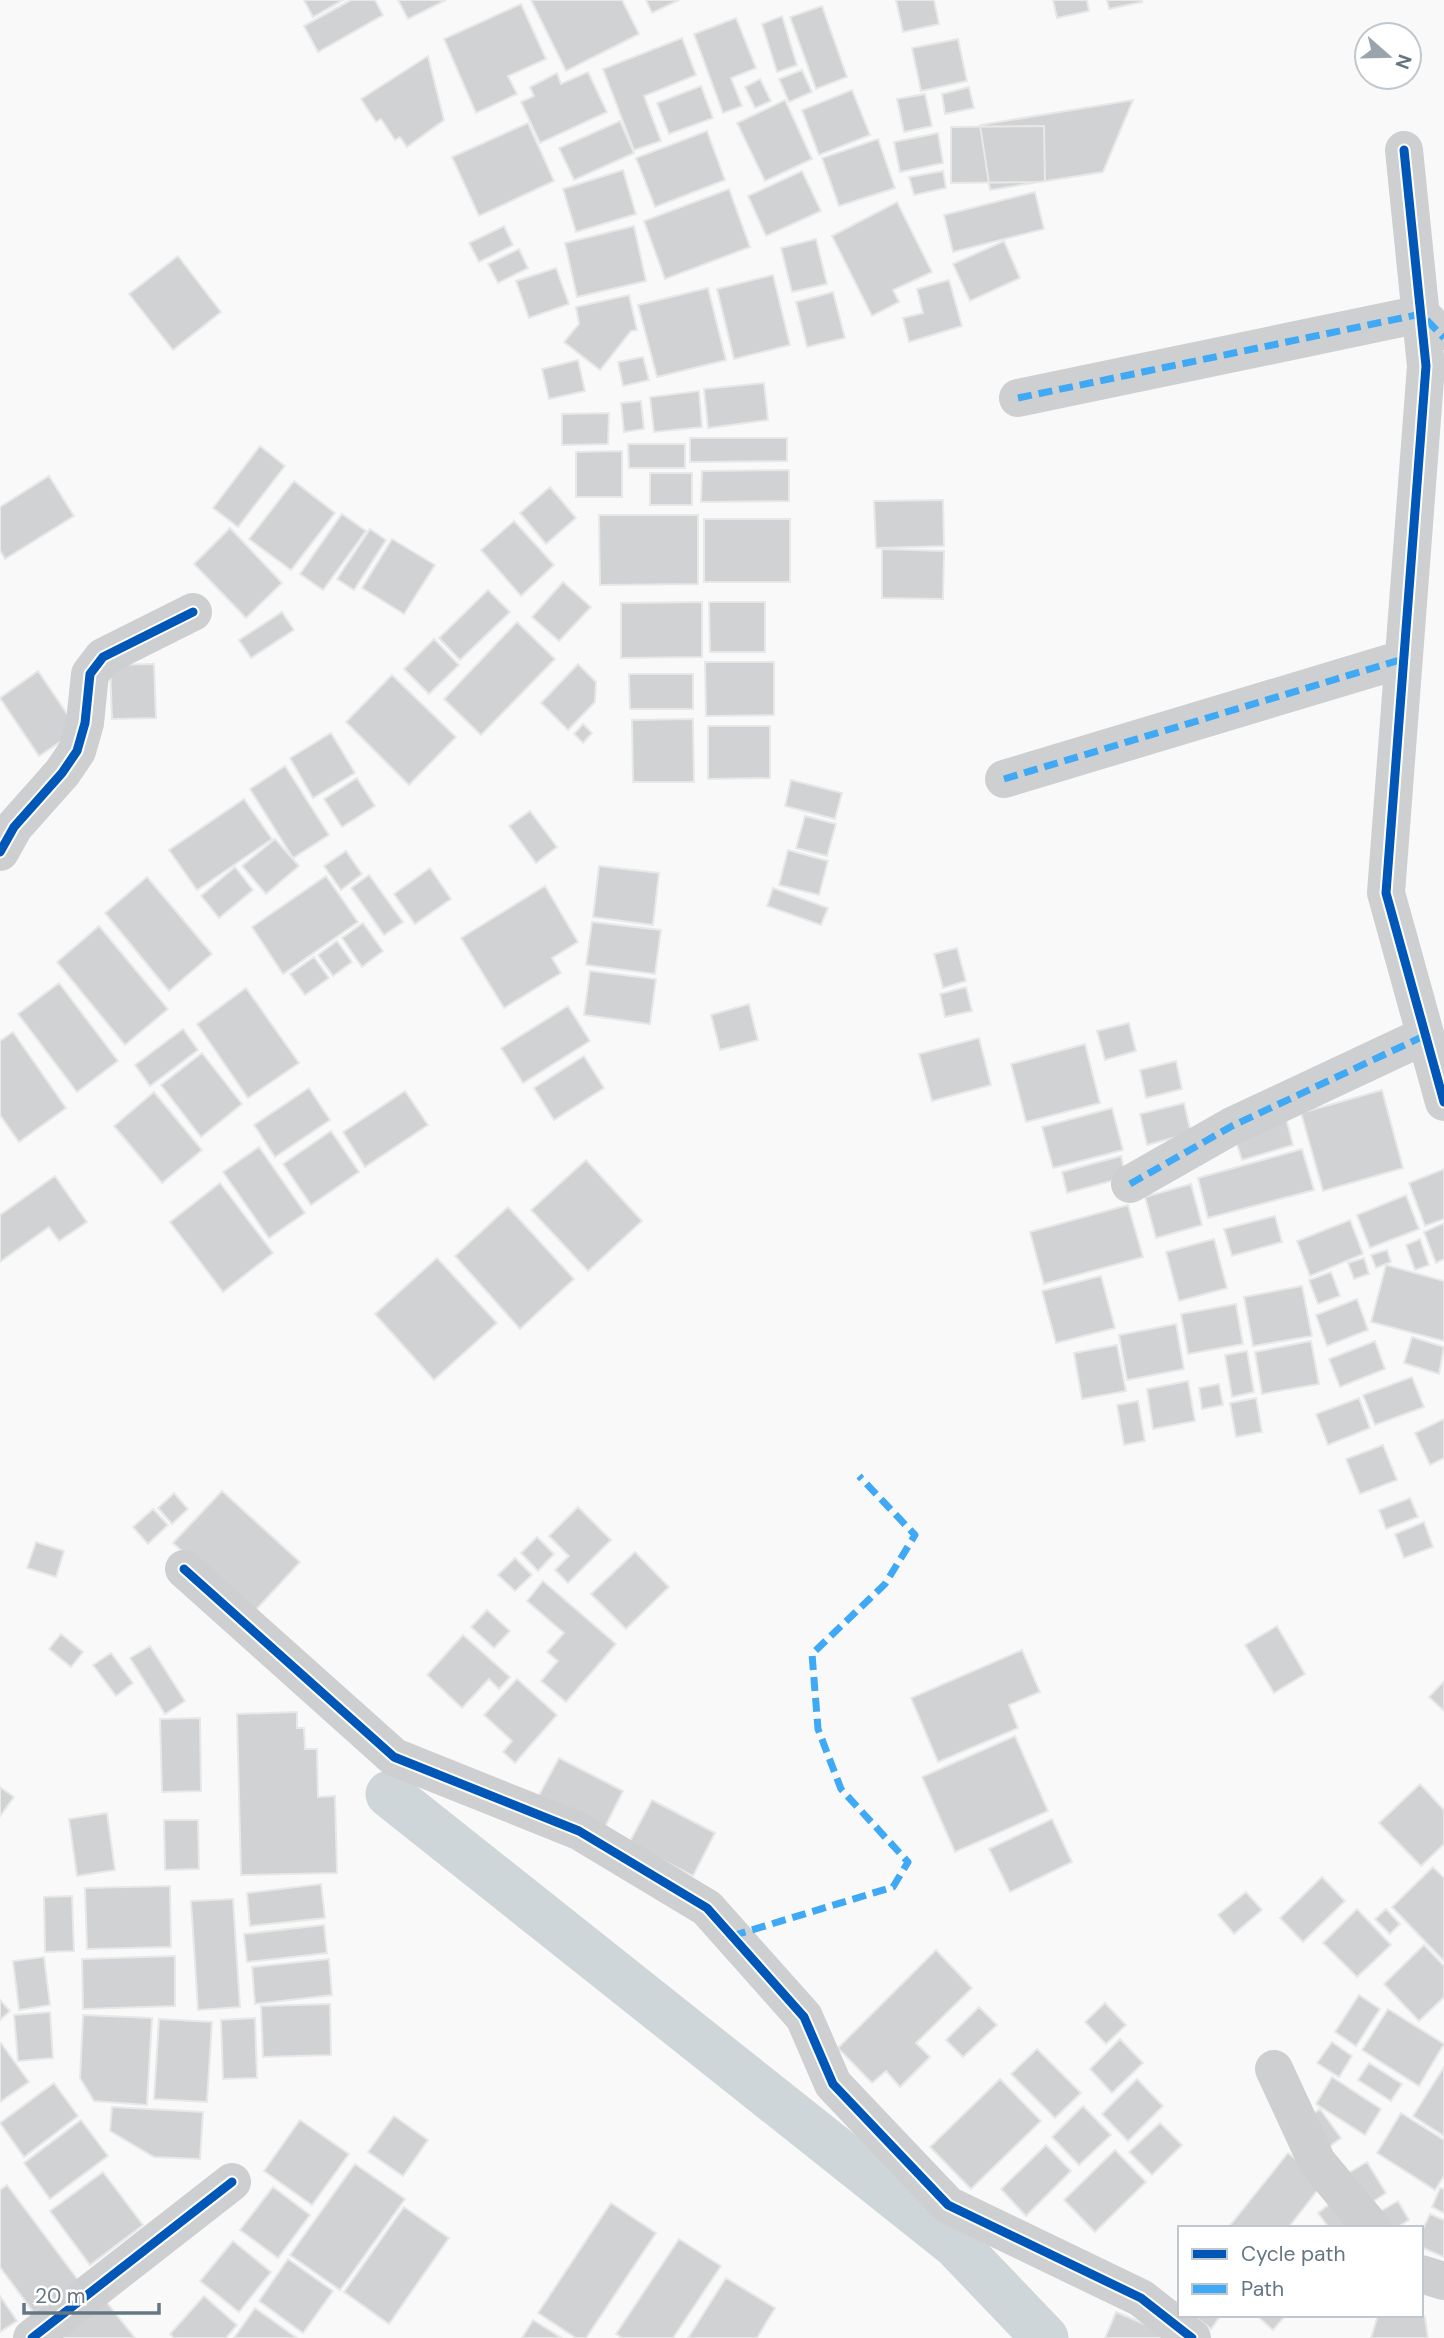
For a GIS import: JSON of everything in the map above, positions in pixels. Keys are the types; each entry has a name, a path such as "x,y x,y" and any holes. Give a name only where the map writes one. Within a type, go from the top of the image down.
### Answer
{"street":[{"path":"1404,150 1432,326 1426,366 1386,892 1444,1102"},
{"path":"1018,398 1432,326"},
{"path":"0,852 14,827 77,751 85,723 90,674 103,657 193,612"},
{"path":"1004,779 1403,659"},
{"path":"1130,1184 1232,1126 1424,1036"},
{"path":"184,1569 394,1757 579,1831 707,1908 804,2017 833,2084 948,2205 1141,2298 1192,2338"},
{"path":"1274,2069 1317,2162 1370,2226"},
{"path":"32,2338 232,2182"},
{"path":"1423,2275 1444,2281"}],"building":[{"path":"304,0 343,0 313,17"},
{"path":"351,0 375,0 383,15 318,52 304,26"},
{"path":"398,0 446,0 408,19"},
{"path":"531,0 622,0 639,34 566,71"},
{"path":"646,0 679,0 652,13"},
{"path":"896,0 934,0 939,24 903,32"},
{"path":"1053,0 1087,0 1089,11 1057,18"},
{"path":"1107,0 1142,0 1142,2 1109,9"},
{"path":"521,4 546,59 508,76 517,94 476,113 444,39"},
{"path":"822,6 847,77 816,89 790,17"},
{"path":"782,16 797,65 777,72 762,24"},
{"path":"736,18 756,68 731,78 742,106 723,113 694,34"},
{"path":"682,38 696,75 644,96 661,141 634,150 603,69"},
{"path":"958,39 967,81 921,91 912,48"},
{"path":"428,56 444,120 407,147 400,137 395,140 381,119 376,122 361,99"},
{"path":"802,70 812,92 789,102 779,79"},
{"path":"588,72 607,112 540,143 521,102 534,96 530,87 557,73 561,84"},
{"path":"760,79 771,101 755,108 745,87"},
{"path":"701,86 713,118 669,134 657,103"},
{"path":"969,87 974,108 945,114 942,94"},
{"path":"852,90 870,135 819,155 802,110"},
{"path":"925,94 932,126 904,132 897,99"},
{"path":"785,100 812,159 765,181 737,123"},
{"path":"1133,100 1103,172 990,190 980,125"},
{"path":"620,121 634,153 574,180 559,148"},
{"path":"528,123 554,181 479,216 452,157"},
{"path":"1044,126 1045,182 951,183 951,127"},
{"path":"707,131 725,180 655,207 636,158"},
{"path":"938,133 943,163 900,172 894,142"},
{"path":"878,139 895,188 839,206 822,158"},
{"path":"623,170 636,214 576,232 563,189"},
{"path":"802,171 821,211 766,236 748,196"},
{"path":"943,171 946,188 914,195 909,177"},
{"path":"729,189 750,247 665,279 644,221"},
{"path":"1035,192 1044,229 953,252 944,215"},
{"path":"897,202 932,272 893,290 899,302 872,316 832,236"},
{"path":"504,226 513,245 479,262 469,243"},
{"path":"634,226 646,281 577,297 565,243"},
{"path":"816,239 827,284 792,292 781,248"},
{"path":"1004,241 1020,278 970,301 953,264"},
{"path":"519,249 528,268 498,283 488,264"},
{"path":"178,256 221,312 173,350 129,294"},
{"path":"556,268 569,304 529,318 516,281"},
{"path":"773,275 790,345 734,359 717,289"},
{"path":"949,280 962,326 909,342 903,318 923,313 917,289"},
{"path":"708,288 726,360 657,377 638,305"},
{"path":"833,292 845,338 807,347 796,302"},
{"path":"629,295 637,330 631,331 600,370 564,342 579,324 576,307"},
{"path":"643,357 649,380 623,386 618,362"},
{"path":"578,360 585,391 549,399 542,369"},
{"path":"764,383 768,420 708,428 704,389"},
{"path":"699,391 702,427 654,432 650,397"},
{"path":"641,401 644,429 624,432 621,403"},
{"path":"609,413 608,444 562,445 562,414"},
{"path":"690,438 787,438 787,461 690,462"},
{"path":"628,444 685,444 685,468 629,468"},
{"path":"260,446 285,466 238,527 213,508"},
{"path":"622,451 622,497 576,497 576,452"},
{"path":"789,470 789,501 701,502 702,471"},
{"path":"650,473 692,473 692,505 650,505"},
{"path":"49,476 74,516 5,559 0,550 0,507"},
{"path":"294,481 335,513 291,570 249,539"},
{"path":"550,487 576,518 546,544 520,513"},
{"path":"943,500 944,546 876,548 874,501"},
{"path":"342,514 366,531 323,590 300,574"},
{"path":"599,515 698,515 698,584 600,585"},
{"path":"704,519 790,519 790,582 704,582"},
{"path":"514,521 554,565 521,596 481,550"},
{"path":"230,528 282,583 246,618 194,564"},
{"path":"370,529 386,540 354,590 337,579"},
{"path":"392,539 435,565 404,614 362,588"},
{"path":"882,549 944,551 943,599 882,598"},
{"path":"563,582 591,607 559,641 532,617"},
{"path":"488,590 510,612 460,660 439,638"},
{"path":"702,602 702,657 621,658 621,603"},
{"path":"709,602 765,602 765,652 710,652"},
{"path":"282,612 294,630 251,658 239,640"},
{"path":"517,622 555,659 481,735 444,699"},
{"path":"434,639 459,665 429,694 404,669"},
{"path":"705,662 774,662 774,715 706,716"},
{"path":"154,664 156,718 112,719 110,665"},
{"path":"578,664 596,682 595,702 568,730 541,703"},
{"path":"38,671 78,730 39,756 0,698"},
{"path":"629,674 693,674 693,709 630,709"},
{"path":"392,675 456,737 409,785 346,722"},
{"path":"693,719 694,782 633,782 632,720"},
{"path":"583,724 592,733 583,743 574,734"},
{"path":"708,726 770,726 770,778 708,779"},
{"path":"331,733 355,773 313,798 290,758"},
{"path":"285,766 329,835 293,858 250,789"},
{"path":"357,778 375,806 342,827 324,799"},
{"path":"791,780 842,793 835,819 785,806"},
{"path":"244,799 272,839 197,890 169,850"},
{"path":"530,811 557,847 536,863 509,826"},
{"path":"805,816 836,824 827,856 796,848"},
{"path":"275,839 299,866 266,894 242,866"},
{"path":"788,850 828,861 819,895 779,885"},
{"path":"346,851 362,874 341,890 324,866"},
{"path":"599,866 659,873 653,925 593,917"},
{"path":"235,867 253,890 219,918 201,896"},
{"path":"430,868 451,899 415,924 394,894"},
{"path":"369,875 403,922 384,935 351,888"},
{"path":"326,876 358,922 283,974 252,927"},
{"path":"147,877 212,954 169,991 105,913"},
{"path":"545,886 578,942 552,958 561,973 504,1008 461,938"},
{"path":"773,888 828,908 821,925 767,906"},
{"path":"592,922 661,930 655,974 586,965"},
{"path":"363,923 383,951 362,967 342,938"},
{"path":"99,926 168,1009 125,1045 57,962"},
{"path":"337,941 352,962 333,976 318,955"},
{"path":"957,948 966,981 943,988 934,954"},
{"path":"314,957 329,978 305,995 290,974"},
{"path":"590,971 656,979 650,1024 584,1015"},
{"path":"59,983 118,1061 77,1092 18,1014"},
{"path":"966,987 972,1011 945,1017 940,994"},
{"path":"246,988 299,1063 248,1098 197,1024"},
{"path":"749,1004 758,1040 720,1050 711,1015"},
{"path":"568,1006 590,1041 523,1083 501,1048"},
{"path":"1129,1023 1136,1051 1105,1060 1097,1031"},
{"path":"183,1029 198,1050 150,1086 135,1065"},
{"path":"13,1032 66,1108 19,1142 0,1115 0,1041"},
{"path":"979,1038 991,1085 932,1101 919,1054"},
{"path":"1085,1044 1100,1103 1026,1122 1011,1064"},
{"path":"202,1053 242,1104 201,1137 161,1085"},
{"path":"584,1056 604,1088 554,1120 534,1088"},
{"path":"1176,1061 1182,1089 1146,1098 1140,1070"},
{"path":"309,1088 330,1120 275,1157 254,1125"},
{"path":"1382,1090 1403,1168 1323,1191 1301,1113"},
{"path":"405,1091 428,1125 365,1167 343,1132"},
{"path":"154,1092 202,1150 162,1183 114,1126"},
{"path":"1184,1103 1191,1133 1147,1145 1140,1114"},
{"path":"1112,1108 1123,1150 1053,1168 1042,1127"},
{"path":"1285,1114 1293,1145 1242,1160 1232,1129"},
{"path":"331,1131 359,1172 311,1205 283,1164"},
{"path":"259,1147 305,1213 269,1238 223,1172"},
{"path":"1302,1149 1314,1190 1208,1218 1198,1178"},
{"path":"1121,1156 1126,1177 1067,1193 1062,1172"},
{"path":"586,1160 642,1221 588,1271 531,1210"},
{"path":"1444,1169 1444,1219 1425,1226 1409,1183"},
{"path":"55,1176 87,1222 59,1241 49,1227 0,1262 0,1215"},
{"path":"220,1183 273,1253 223,1292 170,1222"},
{"path":"1191,1184 1202,1225 1156,1238 1145,1197"},
{"path":"1406,1195 1419,1229 1370,1248 1357,1215"},
{"path":"1128,1205 1143,1257 1044,1284 1030,1232"},
{"path":"508,1207 574,1279 520,1329 455,1256"},
{"path":"1275,1216 1282,1242 1232,1256 1224,1229"},
{"path":"1350,1220 1363,1254 1310,1276 1297,1241"},
{"path":"1444,1223 1444,1259 1436,1263 1424,1232"},
{"path":"1214,1239 1227,1288 1179,1301 1166,1252"},
{"path":"1420,1239 1429,1265 1415,1270 1406,1245"},
{"path":"1387,1250 1391,1262 1376,1268 1371,1255"},
{"path":"437,1258 497,1323 434,1380 375,1314"},
{"path":"1364,1258 1369,1274 1354,1279 1348,1263"},
{"path":"1386,1265 1444,1281 1444,1341 1371,1322"},
{"path":"1331,1272 1340,1296 1318,1304 1309,1280"},
{"path":"1101,1276 1115,1328 1056,1343 1042,1291"},
{"path":"1302,1286 1312,1336 1253,1346 1244,1297"},
{"path":"1357,1299 1368,1330 1327,1346 1316,1315"},
{"path":"1236,1304 1243,1344 1188,1354 1181,1314"},
{"path":"1176,1324 1184,1369 1127,1380 1119,1335"},
{"path":"1412,1337 1444,1347 1439,1374 1404,1363"},
{"path":"1311,1341 1319,1384 1262,1394 1255,1352"},
{"path":"1375,1341 1385,1369 1340,1387 1329,1359"},
{"path":"1117,1345 1126,1391 1082,1399 1074,1353"},
{"path":"1247,1351 1254,1392 1232,1397 1225,1355"},
{"path":"1412,1377 1424,1407 1375,1425 1363,1395"},
{"path":"1188,1381 1195,1421 1153,1429 1147,1389"},
{"path":"1219,1384 1223,1405 1202,1409 1199,1388"},
{"path":"1256,1398 1262,1432 1236,1437 1230,1403"},
{"path":"1359,1398 1370,1428 1328,1445 1316,1414"},
{"path":"1138,1401 1145,1441 1124,1445 1117,1405"},
{"path":"1444,1419 1444,1458 1430,1465 1415,1433"},
{"path":"1383,1445 1397,1480 1360,1494 1346,1459"},
{"path":"222,1491 300,1562 252,1614 173,1543"},
{"path":"174,1493 188,1509 172,1524 158,1508"},
{"path":"1410,1498 1418,1517 1386,1529 1379,1510"},
{"path":"578,1507 611,1540 568,1583 555,1570 569,1556 549,1536"},
{"path":"153,1509 168,1525 148,1544 133,1527"},
{"path":"1424,1522 1433,1547 1404,1558 1395,1534"},
{"path":"537,1537 554,1554 538,1571 521,1553"},
{"path":"36,1542 64,1551 56,1577 27,1568"},
{"path":"635,1552 669,1587 626,1629 591,1594"},
{"path":"515,1558 532,1575 515,1591 498,1575"},
{"path":"543,1581 616,1644 566,1702 541,1681 558,1661 547,1652 564,1633 527,1601"},
{"path":"487,1610 510,1631 494,1648 471,1627"},
{"path":"1277,1626 1305,1674 1274,1693 1245,1645"},
{"path":"61,1634 83,1652 71,1667 49,1649"},
{"path":"463,1635 510,1677 499,1689 489,1679 462,1708 427,1675"},
{"path":"150,1646 185,1701 165,1714 130,1658"},
{"path":"1022,1650 1040,1692 1009,1705 1018,1728 938,1762 911,1698"},
{"path":"111,1653 133,1683 116,1696 93,1665"},
{"path":"517,1679 557,1715 515,1763 503,1752 512,1741 484,1715"},
{"path":"1444,1681 1444,1711 1429,1697"},
{"path":"297,1712 297,1728 304,1728 305,1749 317,1749 318,1797 335,1796 337,1873 241,1875 237,1714"},
{"path":"200,1718 201,1791 162,1792 160,1719"},
{"path":"1015,1736 1048,1811 955,1852 922,1777"},
{"path":"559,1758 623,1791 603,1831 538,1797"},
{"path":"1420,1784 1444,1810 1444,1844 1421,1866 1379,1823"},
{"path":"0,1787 14,1797 0,1816"},
{"path":"652,1800 715,1833 693,1876 629,1843"},
{"path":"107,1813 115,1870 77,1876 69,1819"},
{"path":"1052,1819 1072,1862 1010,1892 989,1849"},
{"path":"164,1820 198,1820 199,1869 165,1870"},
{"path":"1433,1867 1444,1878 1444,1961 1392,1907"},
{"path":"1322,1877 1345,1901 1303,1942 1280,1918"},
{"path":"321,1884 325,1918 250,1926 247,1893"},
{"path":"170,1886 171,1947 87,1949 85,1888"},
{"path":"1246,1892 1262,1910 1234,1934 1218,1915"},
{"path":"72,1896 74,1951 45,1952 44,1897"},
{"path":"233,1899 240,2007 198,2010 191,1901"},
{"path":"1357,1909 1391,1945 1357,1977 1323,1943"},
{"path":"1386,1909 1400,1924 1390,1934 1375,1919"},
{"path":"324,1925 327,1953 247,1962 244,1934"},
{"path":"1424,1945 1444,1966 1444,1997 1419,2021 1384,1984"},
{"path":"936,1950 972,1988 916,2043 930,2057 900,2087 886,2071 872,2083 838,2048"},
{"path":"175,1956 175,2006 83,2009 82,1959"},
{"path":"44,1957 50,2005 19,2010 13,1961"},
{"path":"329,1959 332,1995 255,2004 252,1967"},
{"path":"1359,1995 1380,2009 1356,2046 1335,2032"},
{"path":"0,2000 10,2011 0,2020"},
{"path":"1105,2003 1126,2025 1106,2044 1085,2022"},
{"path":"330,2004 331,2055 263,2057 261,2006"},
{"path":"979,2007 997,2025 963,2057 946,2040"},
{"path":"1388,2009 1444,2044 1419,2086 1362,2050"},
{"path":"50,2012 53,2058 18,2061 14,2015"},
{"path":"83,2015 152,2018 147,2105 94,2101 80,2078"},
{"path":"255,2018 257,2078 223,2079 221,2020"},
{"path":"159,2019 212,2022 207,2102 154,2099"},
{"path":"1120,2039 1143,2063 1112,2093 1090,2069"},
{"path":"1332,2042 1352,2056 1339,2077 1317,2063"},
{"path":"0,2044 29,2082 0,2102"},
{"path":"1037,2049 1081,2093 1055,2118 1011,2074"},
{"path":"1369,2063 1402,2084 1391,2101 1358,2080"},
{"path":"1444,2067 1444,2136 1413,2116"},
{"path":"1332,2077 1381,2109 1365,2135 1316,2104"},
{"path":"1000,2079 1041,2121 971,2189 930,2147"},
{"path":"1137,2079 1163,2106 1128,2141 1102,2114"},
{"path":"54,2083 78,2116 24,2157 0,2123"},
{"path":"1083,2106 1111,2135 1079,2165 1052,2137"},
{"path":"112,2107 203,2112 200,2159 154,2157 110,2131"},
{"path":"1320,2109 1341,2138 1321,2153 1300,2123"},
{"path":"1401,2113 1444,2140 1444,2176 1435,2190 1377,2153"},
{"path":"394,2116 428,2140 403,2176 368,2152"},
{"path":"81,2120 108,2156 50,2199 24,2163"},
{"path":"300,2120 349,2154 312,2205 264,2171"},
{"path":"1160,2123 1182,2145 1152,2175 1129,2152"},
{"path":"1046,2145 1071,2171 1026,2216 1001,2189"},
{"path":"1115,2150 1146,2182 1095,2232 1064,2200"},
{"path":"1288,2153 1324,2182 1290,2226 1230,2226"},
{"path":"1367,2162 1386,2193 1360,2210 1340,2178"},
{"path":"355,2164 405,2199 340,2290 290,2255"},
{"path":"103,2172 143,2225 90,2265 50,2211"},
{"path":"7,2185 78,2280 34,2313 0,2267 0,2190"},
{"path":"273,2187 310,2215 278,2258 240,2230"},
{"path":"1440,2188 1444,2189 1444,2213 1432,2207"},
{"path":"1335,2200 1349,2226 1328,2226 1318,2213"},
{"path":"1398,2201 1409,2220 1399,2226 1387,2226 1379,2212"},
{"path":"611,2203 656,2233 586,2338 576,2338 538,2313"},
{"path":"404,2207 449,2238 389,2324 344,2292"},
{"path":"1430,2214 1444,2220 1444,2257 1423,2248 1423,2229"},
{"path":"679,2239 721,2266 673,2338 622,2338 616,2334"},
{"path":"233,2241 271,2272 239,2312 200,2281"},
{"path":"288,2259 333,2291 303,2333 259,2301"},
{"path":"726,2278 775,2308 757,2338 688,2338"},
{"path":"0,2296 17,2321 0,2332"},
{"path":"204,2296 237,2325 226,2338 174,2338 170,2334"},
{"path":"104,2299 135,2338 57,2338"},
{"path":"255,2308 297,2338 234,2338"},
{"path":"1116,2312 1177,2338 1105,2338"},
{"path":"1196,2317 1220,2317 1211,2329"},
{"path":"1258,2317 1284,2317 1273,2330"},
{"path":"1377,2317 1425,2317 1428,2338 1371,2338"},
{"path":"533,2320 562,2338 522,2338"}],"waterway":[{"path":"389,1794 955,2244 1045,2338"}],"marked path":[{"path":"1018,398 1421,314 1444,338"},
{"path":"1004,779 1403,659"},
{"path":"1130,1184 1232,1126 1424,1036"},
{"path":"732,1936 893,1887 908,1862 841,1789 818,1729 812,1654 885,1584 915,1535 859,1476"}],"cycle path":[{"path":"1404,150 1426,366 1386,893 1444,1102"},
{"path":"0,852 14,827 62,773 77,751 85,723 90,674 103,657 193,612"},
{"path":"184,1569 394,1757 579,1831 707,1908 804,2017 833,2084 948,2205 1141,2298 1192,2338"},
{"path":"32,2338 232,2182"}]}
